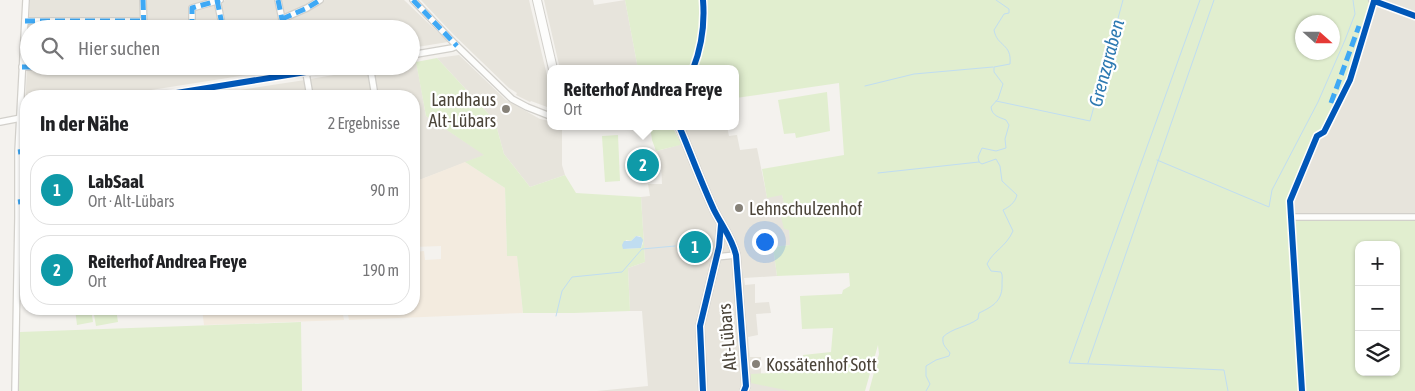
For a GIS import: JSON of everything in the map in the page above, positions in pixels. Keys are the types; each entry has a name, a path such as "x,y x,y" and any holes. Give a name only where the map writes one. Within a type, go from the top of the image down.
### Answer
{"street":[{"path":"25,20 26,0"},
{"path":"143,0 143,20"},
{"path":"192,20 192,8 218,0 221,20"},
{"path":"278,0 282,19 320,0"},
{"path":"413,0 512,99 547,115"},
{"path":"537,0 552,65"},
{"path":"1415,16 1373,0 1350,80 1324,132 1317,136 1290,202 1291,217 1415,218"},
{"path":"420,53 457,46"},
{"path":"21,90 22,75"},
{"path":"195,90 288,75"},
{"path":"306,75 309,90"},
{"path":"372,75 374,90"},
{"path":"15,391 20,102"},
{"path":"0,122 19,119"},
{"name":"Alt-Lübars","path":"682,130 699,176 721,225 733,241 736,255 746,378 744,391"},
{"name":"Alt-Lübars","path":"702,391 700,326 716,257 721,225"},
{"path":"716,257 736,255"}],"shaded area":[{"path":"30,0 141,0 141,16 139,19 29,19"},
{"path":"144,0 212,0 189,5 189,20 145,20"},
{"path":"225,0 276,0 280,20 224,20 221,5"},
{"path":"280,0 318,0 286,15"},
{"path":"325,0 404,0 448,42 420,47 420,20 285,20 312,9"},
{"path":"421,0 529,0 547,75 547,107 516,95 517,93 509,88"},
{"path":"544,0 593,0 594,5 625,0 637,65 559,65"},
{"path":"1373,0 1415,0 1415,217 1290,216 1289,202"},
{"path":"213,4 218,7 220,20 193,20 193,11"},
{"path":"459,55 506,100 540,119 547,120 547,130 562,130 562,165 565,175 530,187 504,154 495,121 437,58"},
{"path":"27,75 246,75 151,90 26,90"},
{"path":"334,75 419,75 426,116 485,155 420,180 420,90 311,90 310,79"},
{"path":"305,80 307,90 240,90"},
{"path":"685,130 728,130 729,136 737,135 740,150 757,148 767,197 782,194 787,216 781,217 789,229 791,245 773,247 777,276 744,278 745,285 755,284 755,303 769,302 771,313 756,314 758,335 748,337 750,357 761,357 761,374 790,391 597,391 648,386 642,311 630,311 628,268 645,262 641,197 650,196 648,184 662,184 661,163 657,151 689,142"},
{"path":"465,162 505,188 507,256 517,255 523,313 349,320 348,315 420,315 420,251 424,251 425,260 441,259 441,246 420,247 420,180"},
{"path":"203,315 343,315 344,320 204,325"}],"green space":[{"path":"625,0 1373,0 1340,97 1323,131 1316,134 1289,202 1290,216 1415,217 1415,391 869,391 879,354 878,345 865,391 790,391 751,383 751,374 789,372 804,368 803,355 831,352 833,328 802,329 800,296 842,294 843,290 850,286 849,273 777,276 773,247 790,245 789,230 784,229 781,217 787,216 782,195 767,198 762,169 844,155 839,83 739,98 739,65 637,65"},
{"path":"437,58 495,121 504,154 530,187 565,175 576,193 641,197 645,262 628,268 630,311 523,313 517,256 507,256 505,188 465,162 484,155 426,116 418,75 420,75 420,61","holes":["636,236 640,236 643,243 641,248 623,249 626,240 631,241"]},
{"path":"827,92 830,131 796,138 795,133 784,134 778,100"},
{"path":"651,130 674,130 681,143 680,145 656,151"},
{"path":"618,135 620,181 605,182 602,136"},
{"path":"76,315 92,315 93,322 77,325"},
{"path":"94,315 117,315 118,322 96,326"},
{"path":"301,322 302,391 19,391 20,332"}],"water":[{"path":"636,236 641,237 643,240 641,248 623,249 624,241 631,241"}],"waterway":[{"path":"926,391 930,384 926,376 926,366 936,360 949,356 950,353 944,344 943,337 978,319 979,313 989,308 999,298 1002,289 1002,273 991,271 987,264 1013,231 1003,210 1012,204 1017,195 1002,181 1000,166 996,159 982,164 979,162 978,157 982,148 996,151 1006,148 1005,139 1009,125 1006,120 994,114 991,107 998,99 1003,84 994,72 994,67 1010,64 1009,52 998,40 994,30 1004,14 1009,13 1009,9 996,0"},
{"name":"Grenzgraben","path":"996,101 1090,121 1123,0"},
{"path":"1200,0 1069,363 1224,370 1228,391"},
{"path":"1088,363 1214,0"},
{"path":"1157,160 1269,207 1272,190 1318,102 1345,40 1355,14 1353,0"},
{"path":"865,86 914,74 993,67"},
{"path":"878,173 979,162"},
{"path":"556,316 562,291 572,277 622,272 642,249 675,246"}],"marked path":[{"path":"143,0 144,20"},
{"path":"217,0 221,20"},
{"path":"192,20 192,8 220,0"},
{"path":"278,0 282,20"},
{"path":"282,19 320,0"},
{"path":"413,0 457,46"},
{"path":"1331,103 1359,26"}],"cycle path":[{"path":"694,65 702,35 704,18 703,0"},
{"path":"1302,391 1290,201 1317,136 1324,132 1350,80 1374,1 1415,16"},
{"path":"195,90 288,75"},
{"path":"681,130 709,200 736,255 746,386 744,391"},
{"path":"703,391 700,326 719,247 721,225"}],"place":[{"name":"Landhaus Alt-Lübars","path":"506,109"},
{"name":"Reiterhof Andrea Freye","path":"643,165"},
{"name":"Lehnschulzenhof","path":"739,208"},
{"name":"LabSaal","path":"695,247"},
{"name":"Kossätenhof Sott","path":"756,364"}]}
